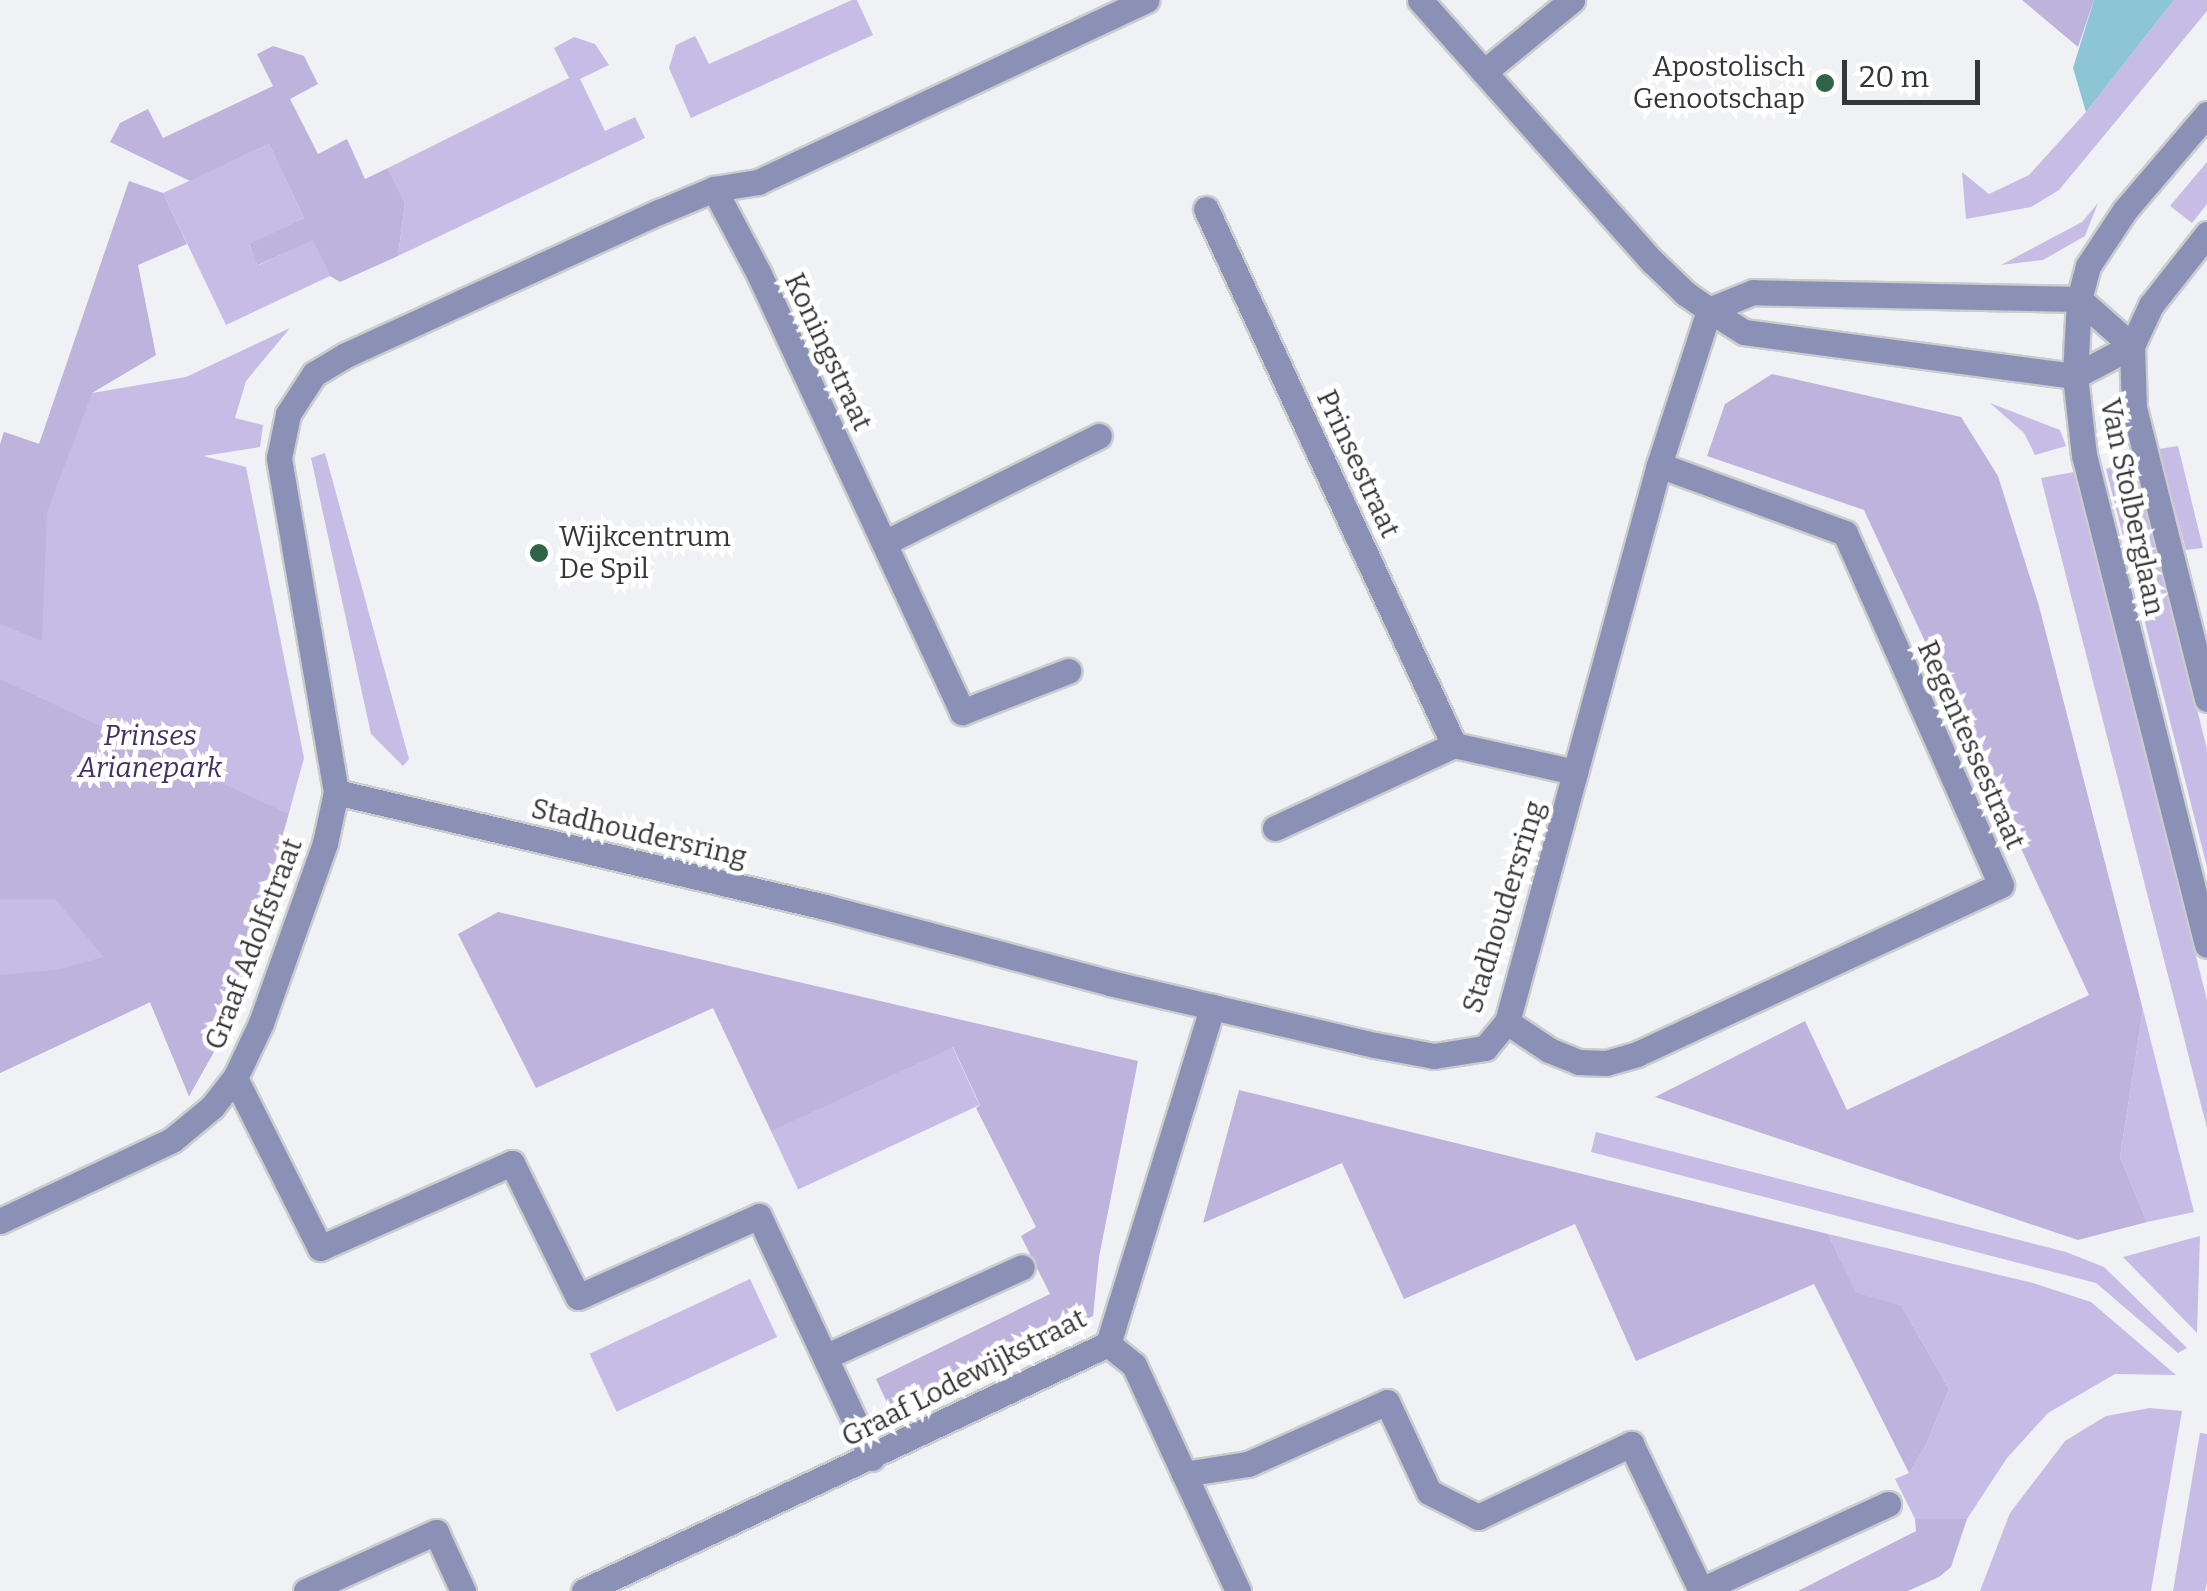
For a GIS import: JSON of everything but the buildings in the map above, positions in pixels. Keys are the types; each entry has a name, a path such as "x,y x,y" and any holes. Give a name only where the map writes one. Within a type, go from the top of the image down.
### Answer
{"street":[{"path":"336,792 279,458 288,414 314,374 346,354 714,189 758,182 1147,0"},
{"path":"1420,0 1653,262 1708,310 1744,332 2074,376 2132,346 2080,299 1753,292 1708,310"},
{"path":"1484,72 1572,0"},
{"name":"Van Stolberglaan","path":"2207,114 2106,236 2088,266 2080,299 2074,376 2084,455 2207,945"},
{"name":"Koningstraat","path":"714,189 759,274 962,712 1068,670"},
{"name":"Prinsestraat","path":"1206,208 1454,744"},
{"name":"Van Stolberglaan","path":"2207,234 2151,304 2132,346 2134,408 2207,699"},
{"name":"Stadhoudersring","path":"336,792 825,907 1212,1007 1434,1056 1486,1048 1508,1022 1659,465 1708,310"},
{"path":"884,543 1099,436"},
{"name":"Regentessestraat","path":"1508,1022 1549,1050 1579,1062 1606,1063 1637,1054 2001,884 1845,532 1659,465"},
{"path":"1276,828 1454,744 1576,772"},
{"name":"Graaf Adolfstraat","path":"0,1220 172,1140 212,1107 235,1078 261,1022 306,897 336,792"},
{"name":"Graaf Lodewijkstraat","path":"584,1591 1108,1344 1212,1007"},
{"path":"235,1078 320,1248 512,1163 578,1297 760,1216 872,1458"},
{"path":"826,1356 1022,1267"},
{"path":"1108,1344 1134,1365 1238,1591"},
{"path":"1184,1474 1248,1464 1387,1402 1429,1492 1478,1517 1631,1444 1701,1591 1888,1504"},
{"path":"306,1591 436,1532 462,1591"}],"green space":[{"path":"857,0 873,35 691,118 669,68 676,45 695,36 709,64"},
{"path":"2022,0 2094,0 2078,47"},
{"path":"2174,0 2207,0 2207,11 2059,190 2031,207 1966,219 1962,172 1989,194 2029,175 2086,112"},
{"path":"574,37 595,44 609,65 580,79 605,131 635,117 645,138 398,256 405,203 388,168 569,78 554,48"},
{"path":"273,46 304,56 318,84 290,99 318,154 347,139 365,179 388,168 405,203 398,256 340,282 330,276 313,240 258,265 249,244 304,218 269,144 190,181 110,142 120,123 148,109 163,138 273,86 257,54"},
{"path":"269,144 304,218 249,245 259,265 313,239 330,276 226,325 163,193"},
{"path":"2207,162 2207,204 2192,223 2170,206"},
{"path":"129,181 163,193 187,244 138,265 156,355 92,393 47,512 42,641 0,624 0,445 4,432 39,444"},
{"path":"2098,203 2085,236 2043,260 2001,265 2082,222"},
{"name":"Prinses Arianepark","path":"290,328 246,381 235,418 263,425 260,447 203,456 246,467 304,758 233,1018 189,1096 150,1002 0,1073 0,445 4,432 39,444 92,393 186,377"},
{"path":"1772,374 1961,417 1998,476 2039,606 2143,1010 2120,1157 2147,1222 2078,1240 1655,1097 1805,1021 1847,1110 2089,995 1864,510 1707,456 1725,404"},
{"path":"1990,403 2060,430 2066,446 2035,455 2024,433"},
{"path":"2178,446 2203,548 2186,550 2159,449"},
{"path":"325,453 409,759 403,766 371,734 311,458"},
{"path":"2134,459 2207,749 2207,867 2106,469"},
{"path":"2074,472 2207,1000 2207,1128 2041,478"},
{"path":"0,679 288,814 233,1018 189,1096 150,1002 0,1073 0,975 56,970 104,957 55,899 0,899"},
{"path":"498,912 1138,1061 1099,1257 1093,1316 891,1411 876,1379 1050,1294 1021,1236 1036,1227 976,1108 980,1105 953,1047 771,1131 713,1008 536,1088 458,934"},
{"path":"2143,1010 2194,1212 2147,1222 2120,1157"},
{"path":"952,1046 979,1105 798,1189 771,1131"},
{"path":"1239,1090 1828,1234 1856,1293 1901,1305 1949,1389 1926,1445 1909,1473 1814,1284 1636,1361 1575,1224 1404,1299 1342,1163 1203,1223"},
{"path":"1596,1132 2066,1252 2104,1267 2187,1348 2178,1353 2096,1283 1591,1152"},
{"path":"1828,1234 2033,1283 2091,1302 2176,1375 2115,1374 2048,1413 2007,1458 1967,1519 1915,1519 1895,1479 1909,1473 1926,1445 1949,1389 1901,1305 1856,1294"},
{"path":"2200,1236 2197,1333 2123,1257"},
{"path":"750,1279 777,1337 617,1412 590,1354"},
{"path":"2150,1408 2182,1411 2151,1591 1980,1591 2010,1513 2065,1441 2106,1416"},
{"path":"2200,1433 2207,1434 2207,1583 2205,1591 2173,1591"},
{"path":"1915,1519 1967,1519 1951,1567 1939,1577 1908,1591 1798,1591 1916,1531"}],"water":[{"path":"2094,0 2174,0 2086,112 2073,68"}],"place":[{"name":"Apostolisch Genootschap","path":"1825,83"},
{"name":"Wijkcentrum De Spil","path":"539,553"}]}
